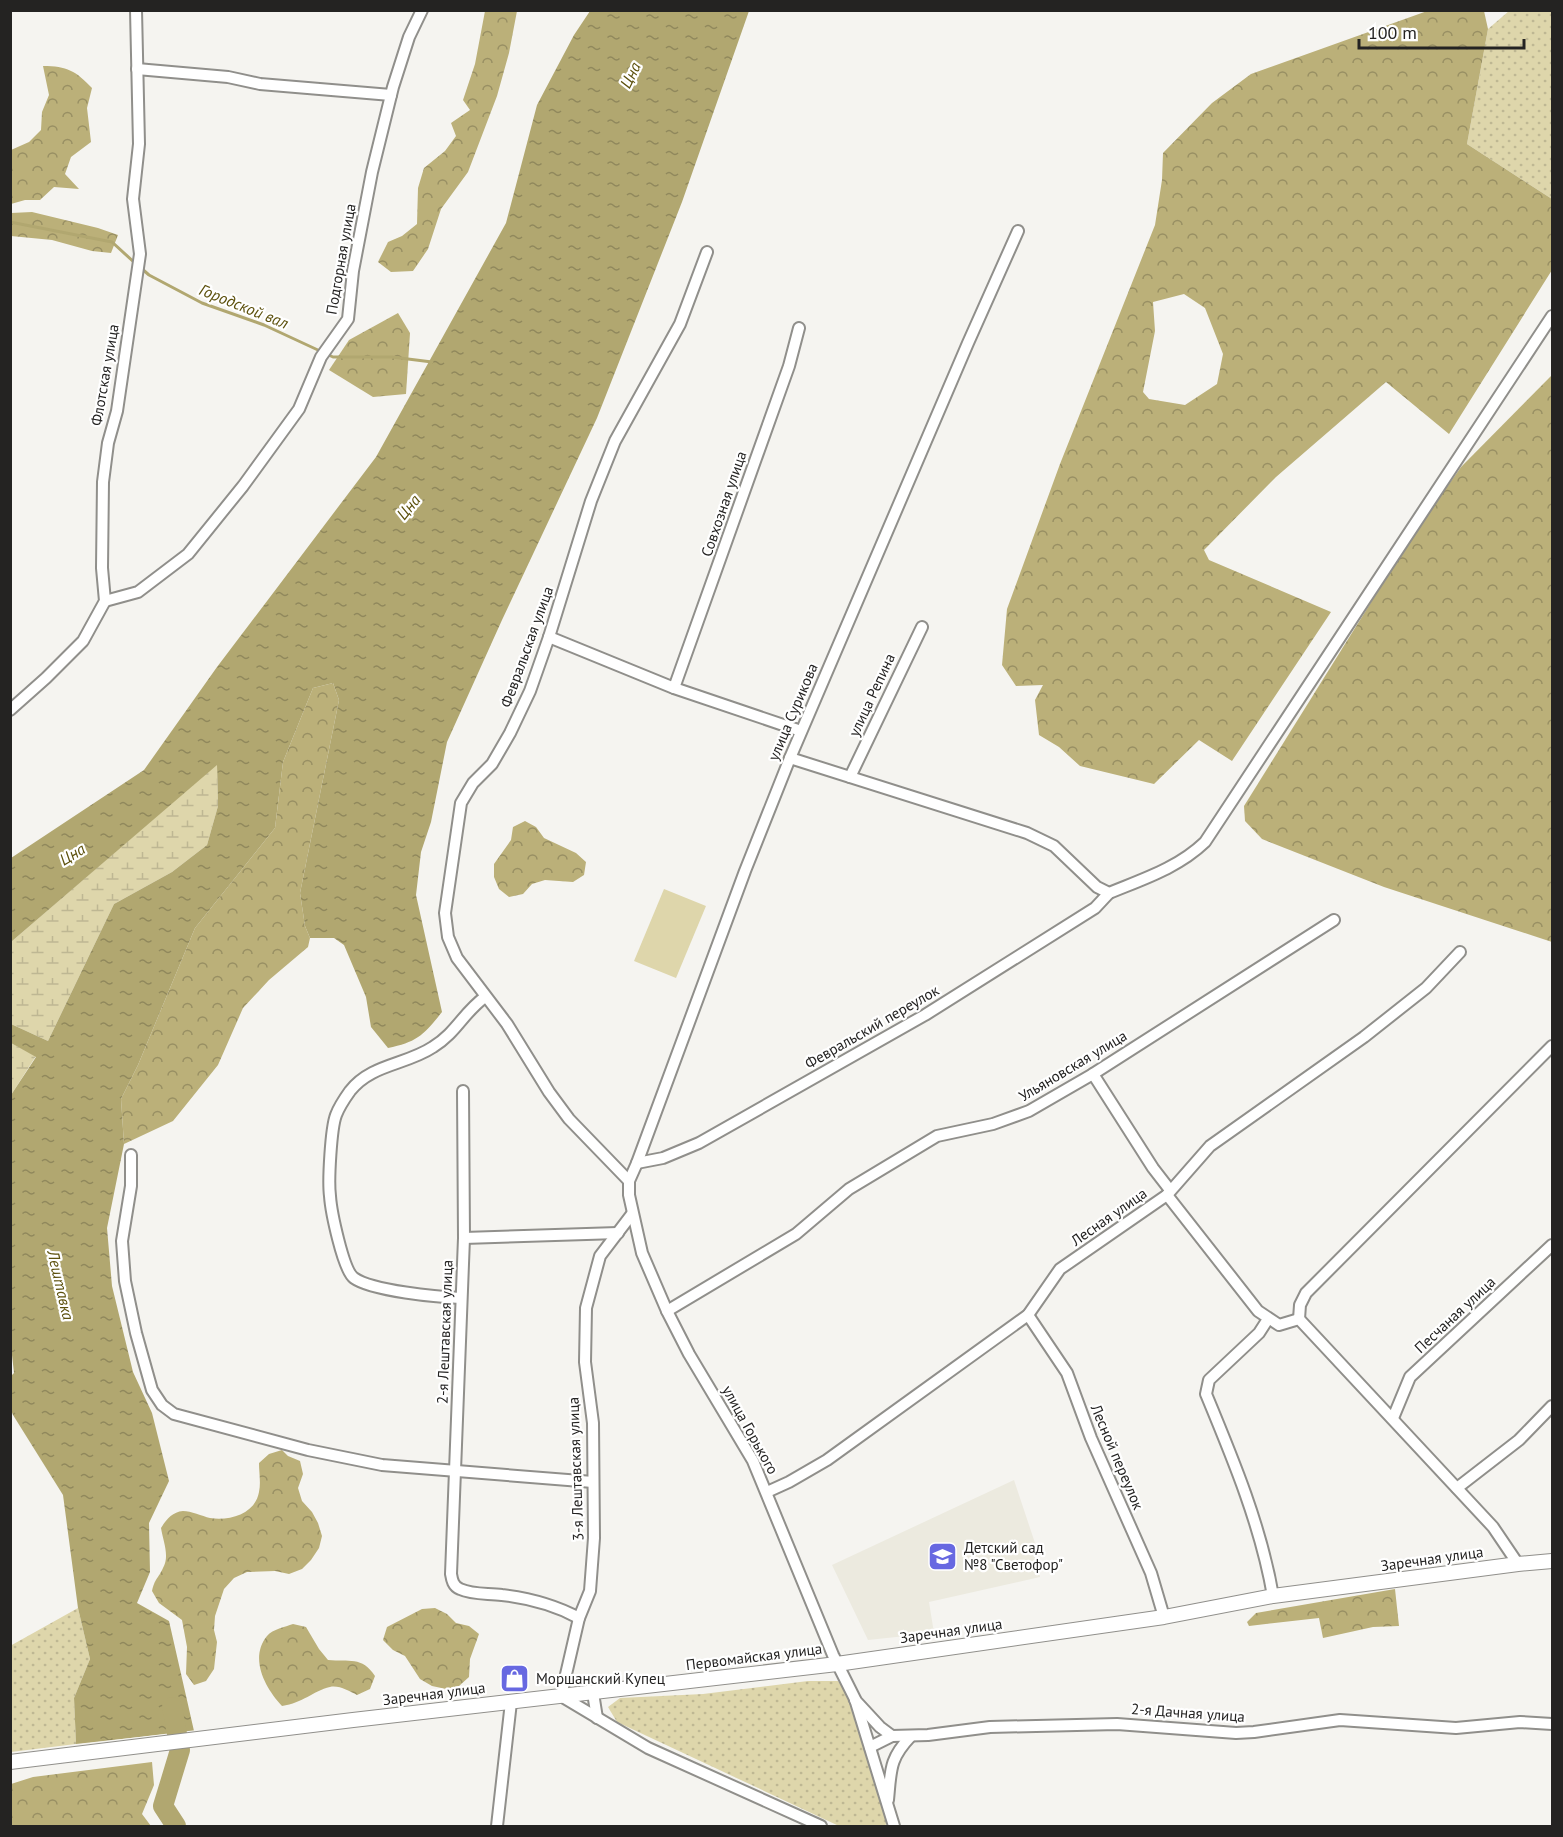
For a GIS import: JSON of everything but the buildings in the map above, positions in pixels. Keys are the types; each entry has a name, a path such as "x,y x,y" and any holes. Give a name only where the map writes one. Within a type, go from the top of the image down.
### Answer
{"main road":[{"name":"Заречная улица","path":"837,1665 1164,1617 1273,1596 1552,1561"},
{"name":"Первомайская улица","path":"675,1683 837,1665"},
{"name":"Заречная улица","path":"10,1762 675,1683"}],"street":[{"name":"Флотская улица","path":"105,601 102,568 103,482 108,443 117,411 140,258 133,199 139,144 136,10"},
{"name":"Подгорная улица","path":"105,601 138,592 188,554 243,486 299,409 321,357 348,319 353,271 372,172 391,95 409,37 422,10"},
{"path":"137,69 228,77 260,84 391,95"},
{"name":"улица Сурикова","path":"632,1214 628,1195 629,1181 745,872 801,731 1018,231"},
{"name":"Февральская улица","path":"629,1181 570,1119 549,1092 507,1024 457,958 448,937 445,913 462,802 472,783 492,765 530,691 591,501 615,441 680,324 707,252"},
{"path":"790,758 1027,832 1054,846 1097,887 1109,892 1154,875 1190,856 1205,842 1552,316"},
{"name":"Совхозная улица","path":"674,688 789,366 799,328"},
{"path":"10,710 83,641 105,601"},
{"name":"улица Репина","path":"850,777 922,627"},
{"path":"549,637 674,688 801,731"},
{"name":"Февральский переулок","path":"637,1163 663,1158 699,1143 925,1016 1095,908 1109,892"},
{"name":"Ульяновская улица","path":"667,1311 796,1234 849,1189 937,1136 993,1124 1029,1111 1093,1074 1334,920"},
{"name":"Лесная улица","path":"766,1492 789,1482 827,1460 1028,1315 1060,1269 1168,1192 1210,1146 1364,1037 1426,988 1460,952"},
{"path":"461,1298 374,1286 354,1278 347,1270 343,1258 330,1198 330,1162 335,1116 350,1091 366,1076 383,1067 412,1059 433,1047 453,1033 471,1007 485,997"},
{"path":"1518,1564 1493,1527 1299,1319 1300,1305 1306,1293 1552,1046"},
{"path":"1093,1074 1168,1192 1258,1311 1279,1325 1299,1319"},
{"name":"2-я Лештавская улица","path":"463,1090 464,1238 452,1582 457,1588 470,1592 504,1595 558,1607 579,1618"},
{"path":"131,1155 131,1186 122,1241 125,1281 136,1333 152,1390 162,1405 174,1414 308,1450 381,1465 593,1482"},
{"name":"улица Горького","path":"632,1214 642,1253 667,1311 689,1354 753,1461 837,1665 855,1699"},
{"name":"3-я Лештавская улица","path":"561,1696 579,1618 590,1592 594,1538 593,1424 585,1362 586,1308 600,1256 632,1214"},
{"path":"464,1238 618,1233"},
{"name":"Песчаная улица","path":"1393,1418 1410,1377 1552,1245"},
{"name":"Лесной переулок","path":"1028,1315 1067,1373 1091,1437 1151,1573 1164,1617"},
{"path":"1268,1319 1259,1333 1209,1380 1206,1394 1238,1473 1268,1564 1273,1596"},
{"path":"1457,1488 1519,1440 1552,1406"},
{"path":"593,1693 593,1706 597,1718"},
{"path":"561,1696 663,1755 821,1827"},
{"path":"855,1699 880,1727 892,1736 870,1747"},
{"path":"855,1699 893,1825"},
{"path":"496,1827 512,1702"},
{"name":"2-я Дачная улица","path":"892,1736 990,1727 1106,1724 1236,1733 1340,1720 1414,1723 1456,1728 1520,1722 1552,1724"},
{"path":"888,1806 892,1761 899,1748 911,1736"}],"shaded area":[{"name":"Детский сад №8 \"Светофор\"","path":"1014,1480 1037,1549 1040,1577 929,1602 934,1633 868,1640 832,1565"}],"green space":[{"path":"1430,10 1484,11 1488,29 1467,144 1552,199 1552,270 1449,434 1386,382 1276,477 1204,550 1209,560 1331,612 1232,761 1199,740 1154,784 1080,766 1059,747 1039,735 1035,700 1043,685 1016,686 1002,665 1007,609 1060,464 1155,225 1162,180 1163,153 1212,103 1251,74","holes":["1184,294 1205,308 1223,354 1217,384 1185,405 1149,399 1143,392 1155,331 1153,302"]},
{"path":"485,11 517,11 509,53 497,96 468,172 441,209 428,249 413,271 391,272 378,262 388,242 402,236 417,224 418,188 424,168 445,151 456,136 451,123 470,110 463,100 475,64"},
{"path":"1509,11 1552,11 1552,199 1467,144 1488,29"},
{"path":"43,66 59,67 70,71 81,77 92,88 87,108 91,142 71,157 65,174 79,189 54,187 40,200 25,200 11,204 11,150 29,142 41,130 42,112 49,95"},
{"path":"32,212 118,235 111,253 92,251 52,240 11,236 11,213"},
{"path":"398,313 410,333 406,394 373,397 329,370 349,340"},
{"path":"1552,375 1552,942 1384,887 1262,839 1245,821 1244,806 1413,535 1461,467"},
{"path":"333,683 339,700 300,893 305,926 310,938 308,947 269,980 243,1008 218,1065 173,1121 124,1144 121,1099 138,1065 195,928 275,828 283,762 313,688"},
{"path":"217,764 218,806 207,845 172,872 114,904 48,1041 11,1024 11,942"},
{"path":"525,821 536,827 544,838 576,853 586,862 584,875 573,882 545,880 532,884 523,894 509,897 499,889 494,877 494,864 511,840 513,827"},
{"path":"664,889 706,906 676,978 634,961"},
{"path":"11,1043 36,1056 11,1095"},
{"path":"282,1450 288,1456 300,1461 303,1474 298,1488 302,1501 318,1523 322,1536 319,1548 302,1569 289,1574 275,1571 247,1572 234,1578 224,1589 215,1616 214,1630 217,1642 214,1669 206,1681 194,1685 186,1674 187,1647 182,1620 159,1603 152,1591 166,1559 161,1528 170,1517 183,1511 218,1519 233,1517 247,1511 257,1500 259,1492 259,1463 269,1454"},
{"path":"1395,1589 1399,1626 1373,1627 1323,1638 1319,1618 1249,1626 1247,1622 1256,1613"},
{"path":"78,1608 90,1659 74,1698 76,1744 11,1752 10,1646"},
{"path":"435,1608 447,1614 456,1623 469,1626 479,1634 470,1659 469,1677 459,1686 446,1689 432,1686 420,1679 405,1656 393,1650 383,1640 387,1627 422,1609"},
{"path":"293,1624 306,1627 328,1660 354,1661 365,1665 375,1676 370,1689 357,1695 347,1690 330,1687 282,1706 265,1682 259,1663 259,1654 267,1636"},
{"path":"808,1681 838,1681 851,1698 888,1820 885,1826 839,1826 617,1722 608,1707 620,1698 703,1694"},
{"path":"152,1762 154,1785 142,1814 151,1826 11,1826 11,1784 33,1777"}],"water":[{"name":"Цна","path":"590,11 749,11 682,202 597,418 447,742 431,822 421,852 416,895 442,1012 413,1040 388,1048 371,1027 366,997 344,945 334,938 310,938 305,926 300,893 339,700 333,683 313,688 283,762 275,828 195,928 138,1065 121,1099 124,1144 107,1228 112,1286 133,1372 152,1413 169,1481 149,1523 150,1572 137,1603 169,1621 194,1731 76,1744 74,1698 90,1659 78,1608 63,1495 11,1410 10,1377 14,1373 10,1337 11,1095 36,1057 11,1043 11,1024 48,1041 114,904 172,872 207,845 218,806 217,765 11,942 11,858 144,770 217,667 376,457 506,223 537,105 574,35"}],"pier":[{"path":"197,1730 194,1734 76,1747 73,1745"}],"waterway":[{"name":"Городской вал","path":"10,222 112,242 136,264"},
{"name":"Городской вал","path":"141,268 149,275 202,303 264,325 333,357 392,357 432,362"},
{"name":"Лештавка","path":"172,1707 180,1750 163,1806 176,1826"}],"place":[{"name":"Детский сад №8 \"Светофор\"","path":"943,1557"},
{"name":"Моршанский Купец","path":"515,1679"}]}
